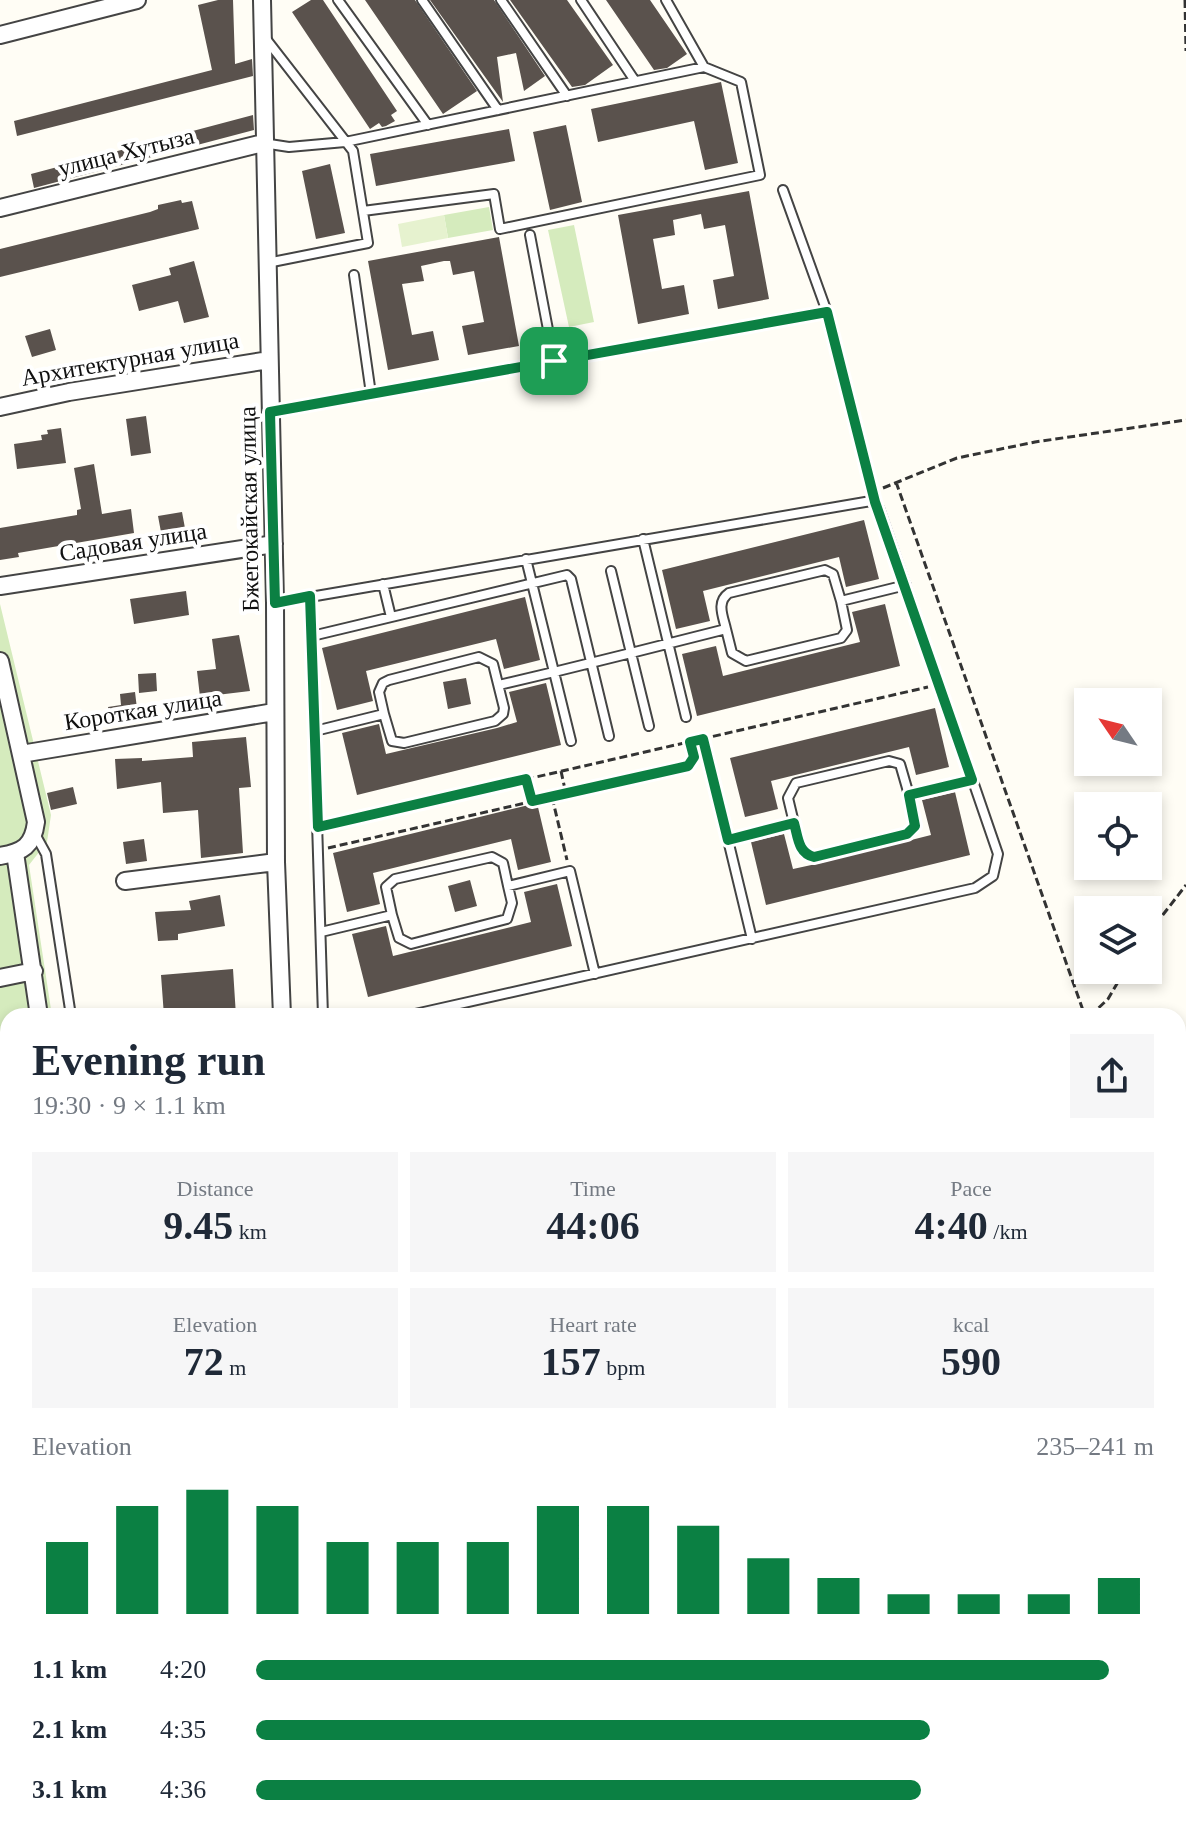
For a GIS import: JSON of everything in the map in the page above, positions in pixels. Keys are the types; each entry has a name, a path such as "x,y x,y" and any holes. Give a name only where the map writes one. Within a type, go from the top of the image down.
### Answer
{"street":[{"path":"0,35 137,0"},
{"name":"Бжегокайская улица","path":"262,0 275,603 276,862 282,1008"},
{"name":"улица Хутыза","path":"0,208 263,143"},
{"name":"Архитектурная улица","path":"0,407 69,392 269,360"},
{"name":"Садовая улица","path":"0,586 274,544"},
{"path":"0,661 36,822 33,841 8,855 37,1008"},
{"name":"Короткая улица","path":"21,754 274,712"},
{"path":"125,881 276,862"},
{"path":"0,978 28,972"}],"lane":[{"path":"338,0 428,125"},
{"path":"422,0 498,110"},
{"path":"501,0 567,96"},
{"path":"581,0 635,81"},
{"path":"666,0 704,67"},
{"path":"263,36 353,151 368,243 267,263"},
{"path":"263,143 289,147 345,142 704,67 741,82 760,175 500,229 494,194 363,211"},
{"path":"442,1008 986,884 997,869 998,854 875,502 827,312 783,190"},
{"path":"530,235 554,361"},
{"path":"354,275 371,394"},
{"path":"270,412 827,312"},
{"path":"275,603 864,501 875,502"},
{"path":"643,539 686,717"},
{"path":"526,559 571,741"},
{"path":"825,570 833,574 841,601 847,625 845,635 739,660 732,653 721,602 729,593 825,570"},
{"path":"611,571 649,726"},
{"path":"312,636 563,575 571,579 609,736"},
{"path":"383,584 391,617"},
{"path":"841,601 906,585"},
{"path":"310,596 323,1008"},
{"path":"499,685 726,629"},
{"path":"479,657 493,664 504,708 500,718 397,743 389,736 384,714 379,692 383,683 479,657"},
{"path":"315,731 384,714"},
{"path":"895,761 903,770 915,819 912,831 814,857 800,847 794,823 789,793 796,783 895,761"},
{"path":"909,795 972,780"},
{"path":"752,939 728,840 794,823"},
{"path":"34,833 46,854 70,1008"},
{"path":"485,857 503,863 512,903 507,919 411,944 399,938 392,915 386,892 389,882 485,857"},
{"path":"508,886 570,871 595,974"},
{"path":"321,932 392,915"}],"path":[{"path":"1185,0 1186,51"},
{"path":"875,502 879,490 957,458 1035,442 1186,420"},
{"path":"896,482 1086,1008"},
{"path":"318,827 939,685"},
{"path":"703,739 728,840"},
{"path":"319,850 688,766 694,757 690,742"},
{"path":"561,771 566,794"},
{"path":"526,779 532,801"},
{"path":"552,797 570,871"},
{"path":"1162,916 1186,885"},
{"path":"1098,1008 1117,984"}],"green space":[{"path":"489,207 493,230 448,238 444,215"},
{"path":"444,215 448,238 402,247 398,224"},
{"path":"574,225 594,322 569,327 548,230"},
{"path":"0,604 51,815 47,842 29,865 51,1008 0,1008"}],"building":[{"path":"233,0 235,64 252,59 253,76 17,136 14,121 212,70 198,5"},
{"path":"311,0 323,0 397,111 391,115 395,121 382,127 379,123 370,129 292,12"},
{"path":"365,0 415,0 477,91 443,114"},
{"path":"430,0 494,0 545,76 524,91 516,53 497,57 503,102"},
{"path":"510,0 567,0 613,65 585,85 572,87"},
{"path":"606,0 650,0 687,54 667,68 654,70"},
{"path":"721,82 738,163 705,170 694,121 598,142 591,109"},
{"path":"253,115 254,130 34,188 31,174"},
{"path":"566,125 582,202 550,210 533,132"},
{"path":"509,129 515,161 376,186 370,154"},
{"path":"330,164 345,233 316,239 302,171"},
{"path":"749,191 769,299 718,309 713,280 734,276 725,225 704,229 701,214 673,220 675,235 653,239 662,289 684,285 689,314 638,324 618,215"},
{"path":"181,200 182,203 192,201 199,229 0,277 0,249 150,212 158,209 158,205"},
{"path":"499,237 519,346 468,355 462,326 484,322 474,271 453,275 450,261 444,261 421,266 424,281 402,284 412,335 433,331 439,360 388,370 368,261"},
{"path":"194,261 209,317 184,323 178,301 139,311 132,285 171,275 169,268"},
{"path":"50,329 56,350 32,357 25,336"},
{"path":"146,416 151,453 131,456 126,419"},
{"path":"61,428 66,463 17,469 14,444 42,440 41,435 48,434 47,430"},
{"path":"94,464 102,514 131,509 134,533 18,553 19,557 0,560 0,528 77,515 77,510 81,509 74,468"},
{"path":"182,512 187,539 163,543 158,516"},
{"path":"864,520 879,579 846,587 839,557 703,591 710,621 676,629 662,570"},
{"path":"186,591 189,615 134,624 130,599"},
{"path":"525,597 540,660 504,669 496,639 366,671 373,701 337,710 322,648"},
{"path":"885,604 900,666 697,716 682,654 716,646 723,676 860,642 852,612"},
{"path":"239,635 250,691 200,697 197,671 216,669 212,639"},
{"path":"156,673 157,691 139,693 138,674"},
{"path":"466,678 471,704 448,709 443,682"},
{"path":"546,683 561,745 357,795 342,733 379,724 386,754 497,728 517,722 509,692"},
{"path":"135,692 138,717 110,720 108,707 121,705 120,694"},
{"path":"935,708 949,767 916,775 909,747 771,781 778,809 745,817 730,758"},
{"path":"246,737 251,787 239,788 243,853 201,858 198,810 163,813 161,782 117,789 115,759 142,758 142,761 193,757 192,742"},
{"path":"73,787 77,804 51,810 47,793"},
{"path":"955,792 970,855 766,905 751,842 784,834 793,869 816,864 931,835 922,800"},
{"path":"537,803 551,862 518,870 511,839 373,873 380,904 347,912 333,853"},
{"path":"144,839 147,861 126,864 123,842"},
{"path":"470,880 477,906 455,912 448,886"},
{"path":"557,884 572,946 368,997 352,934 386,926 393,956 531,922 524,892"},
{"path":"220,895 225,926 178,934 178,940 158,941 155,912 191,910 189,901"},
{"path":"233,969 235,1008 163,1008 161,975"}],"route":[{"path":"827,312 875,502 972,780 909,795 915,826 907,834 814,857 800,847 794,823 728,840 703,739 690,742 694,757 688,766 532,801 526,779 318,827 310,596 275,603 270,412 554,361 827,312"}]}
